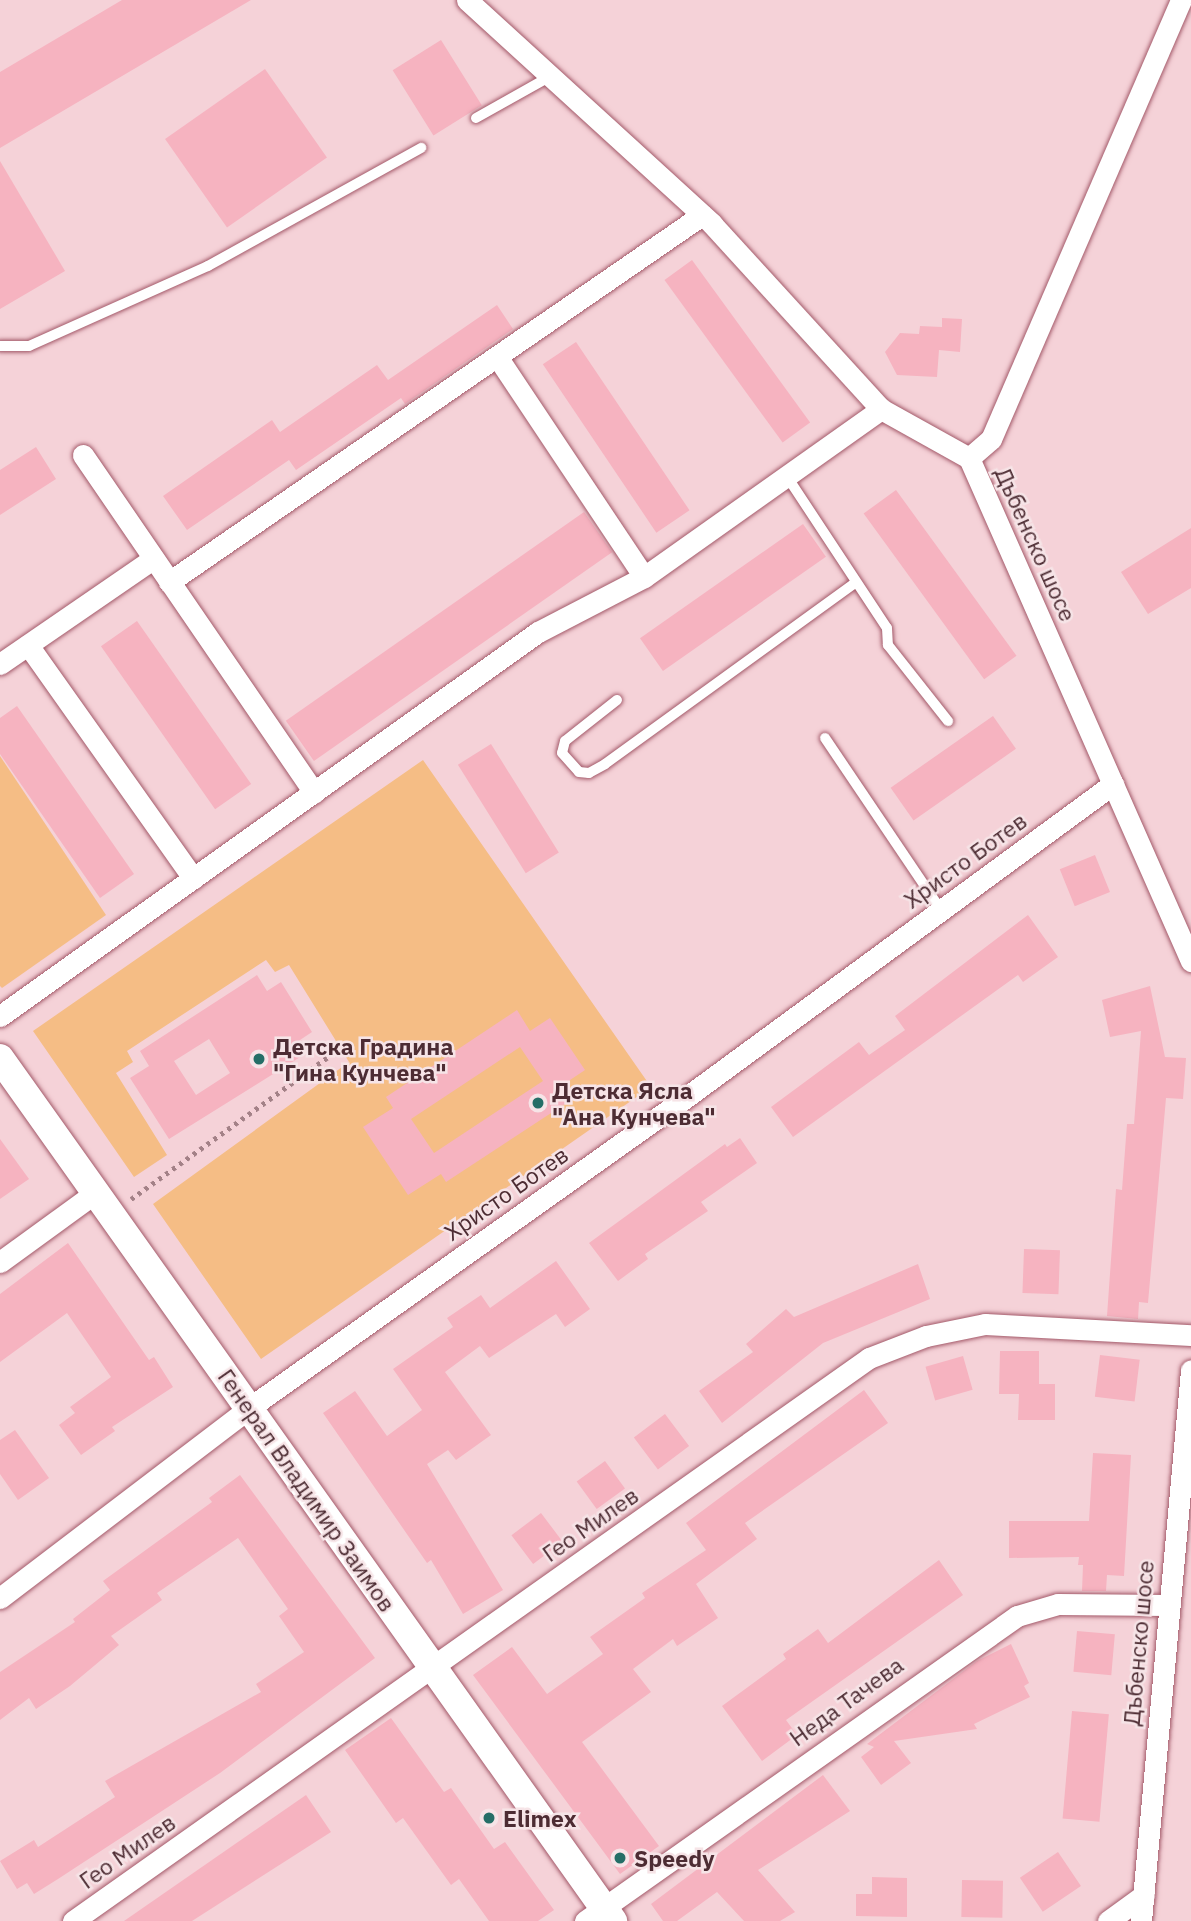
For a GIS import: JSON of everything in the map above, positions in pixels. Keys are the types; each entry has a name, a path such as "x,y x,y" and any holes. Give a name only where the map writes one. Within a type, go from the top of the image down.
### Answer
{"street":[{"path":"467,0 702,215 881,409 969,458"},
{"name":"Дъбенско шосе","path":"1181,0 991,439 969,458 1191,961"},
{"path":"169,582 702,215"},
{"path":"498,358 644,578"},
{"path":"0,1016 538,632 644,578 881,409"},
{"path":"83,455 314,792"},
{"path":"0,664 153,559"},
{"path":"28,645 193,878"},
{"name":"Христо Ботев","path":"0,1598 249,1408 1113,783"},
{"name":"Генерал Владимир Заимов","path":"0,1059 433,1667 601,1917"},
{"path":"0,1262 103,1203"},
{"name":"Гео Милев","path":"73,1921 869,1358 926,1336 985,1324 1191,1335"},
{"name":"Дъбенско шосе","path":"1141,1921 1167,1605 1191,1370"},
{"name":"Неда Тачева","path":"601,1917 1017,1616 1058,1604 1167,1605"},
{"path":"1108,1921 1144,1895"}],"lane":[{"path":"476,118 549,77"},
{"path":"0,346 29,346 208,266 421,148"},
{"path":"786,475 887,628 888,645 948,721"},
{"path":"617,700 565,741 562,752 579,772 589,773 605,764 855,583"},
{"path":"825,738 940,910"}],"path":[{"path":"103,1203 335,1052"}],"shaded area":[{"path":"0,756 106,915 2,988 0,986"},
{"path":"423,760 651,1087 261,1359 153,1204 349,1062 289,965 275,972 266,960 127,1051 133,1062 116,1073 167,1155 134,1177 33,1031"}],"building":[{"path":"122,0 251,0 0,148 0,72"},
{"path":"441,40 482,105 433,136 393,70"},
{"path":"265,69 327,157 227,227 165,139"},
{"path":"0,161 65,271 0,309"},
{"path":"692,260 810,423 783,443 664,280"},
{"path":"497,305 513,329 405,404 401,398 296,470 289,460 187,530 163,496 272,420 280,432 377,365 388,380"},
{"path":"942,318 962,319 960,352 939,350 937,377 897,375 885,352 900,333 919,334 920,326 942,327"},
{"path":"576,342 690,510 656,533 543,364"},
{"path":"36,447 56,479 0,515 0,470"},
{"path":"896,490 1016,656 984,679 864,514"},
{"path":"584,512 612,552 314,761 286,721"},
{"path":"803,524 826,557 663,671 640,638"},
{"path":"1191,528 1191,588 1148,614 1121,572"},
{"path":"137,621 251,784 215,809 101,646"},
{"path":"17,706 134,874 100,898 0,754 0,718"},
{"path":"993,716 1016,749 914,820 891,788"},
{"path":"491,744 559,853 526,873 458,765"},
{"path":"1095,855 1110,892 1075,906 1060,869"},
{"path":"1028,915 1058,957 1023,982 1018,975 793,1137 771,1107 859,1042 869,1055 905,1030 895,1016"},
{"name":"Детска Градина \"Гина Кунчева\"","path":"257,975 267,991 281,982 312,1032 297,1042 305,1054 169,1139 130,1078 149,1066 140,1051","holes":["209,1039 230,1073 196,1095 174,1061"]},
{"path":"1150,986 1165,1057 1186,1058 1183,1099 1166,1098 1148,1303 1139,1302 1138,1319 1107,1316 1116,1189 1122,1190 1127,1124 1134,1124 1141,1031 1110,1037 1102,1000"},
{"name":"Детска Ясла \"Ана Кунчева\"","path":"517,1010 530,1031 550,1018 585,1070 564,1084 574,1098 446,1182 441,1174 408,1195 363,1127 393,1108 386,1097","holes":["520,1047 543,1081 434,1153 411,1119"]},
{"path":"740,1138 757,1163 701,1202 708,1211 645,1254 648,1259 618,1281 589,1243 725,1144 727,1147"},
{"path":"0,1139 29,1179 0,1199"},
{"path":"68,1243 149,1360 154,1357 173,1387 112,1427 115,1431 81,1455 59,1425 75,1413 70,1407 111,1377 67,1313 0,1362 0,1294"},
{"path":"1024,1249 1060,1250 1058,1294 1022,1293"},
{"path":"556,1261 590,1309 565,1327 556,1314 489,1358 480,1346 445,1372 491,1435 456,1460 448,1450 427,1464 503,1590 463,1614 431,1560 427,1563 323,1413 355,1391 387,1436 422,1410 393,1369 453,1327 447,1318 481,1295 490,1308"},
{"path":"918,1264 930,1299 823,1343 722,1423 699,1391 753,1352 746,1344 786,1309 794,1317"},
{"path":"1000,1351 1039,1351 1039,1384 1055,1384 1055,1420 1018,1420 1019,1394 999,1394"},
{"path":"1100,1355 1140,1360 1135,1402 1095,1397"},
{"path":"963,1356 973,1390 935,1400 926,1367"},
{"path":"864,1390 888,1423 745,1523 757,1539 696,1584 718,1618 677,1646 673,1639 633,1669 651,1692 582,1742 659,1846 620,1874 473,1675 512,1647 547,1694 603,1654 590,1637 645,1598 642,1593 706,1550 686,1523"},
{"path":"665,1414 689,1446 658,1469 634,1437"},
{"path":"15,1430 49,1478 18,1500 0,1474 0,1440"},
{"path":"1093,1453 1131,1455 1124,1576 1107,1575 1106,1591 1082,1591 1083,1565 1078,1565 1079,1557 1009,1558 1009,1521 1089,1521"},
{"path":"605,1461 625,1489 597,1509 577,1482"},
{"path":"240,1475 375,1658 220,1773 58,1879 34,1894 27,1883 17,1889 0,1861 34,1840 38,1847 115,1797 105,1781 261,1692 256,1684 304,1652 279,1616 288,1609 238,1538 157,1593 162,1600 111,1636 119,1645 70,1686 36,1709 29,1698 0,1720 0,1672 75,1622 73,1619 110,1590 103,1581 212,1502 209,1498"},
{"path":"541,1513 563,1542 533,1564 511,1535"},
{"path":"939,1560 963,1595 786,1720 797,1735 762,1761 722,1706 786,1659 783,1654 818,1629 828,1643"},
{"path":"1077,1631 1115,1634 1111,1675 1073,1672"},
{"path":"1011,1644 1029,1683 1024,1686 1030,1697 974,1724 977,1729 894,1741 911,1763 881,1785 861,1757 874,1747 867,1744 977,1661"},
{"path":"1072,1711 1109,1714 1099,1822 1063,1819"},
{"path":"391,1718 444,1792 451,1788 494,1849 505,1842 554,1910 538,1921 489,1921 459,1879 451,1885 403,1818 396,1823 345,1750"},
{"path":"823,1775 850,1811 758,1870 795,1912 780,1921 744,1921 717,1892 677,1921 663,1921 651,1904"},
{"path":"306,1795 331,1832 192,1921 124,1921"},
{"path":"1058,1852 1081,1886 1043,1912 1020,1878"},
{"path":"872,1877 907,1878 907,1917 856,1916 856,1894 872,1894"},
{"path":"962,1880 1003,1881 1002,1918 961,1917"}],"place":[{"name":"Детска Градина \"Гина Кунчева\"","path":"259,1059"},
{"name":"Детска Ясла \"Ана Кунчева\"","path":"538,1103"},
{"name":"Elimex","path":"489,1818"},
{"name":"Speedy","path":"620,1858"}]}
